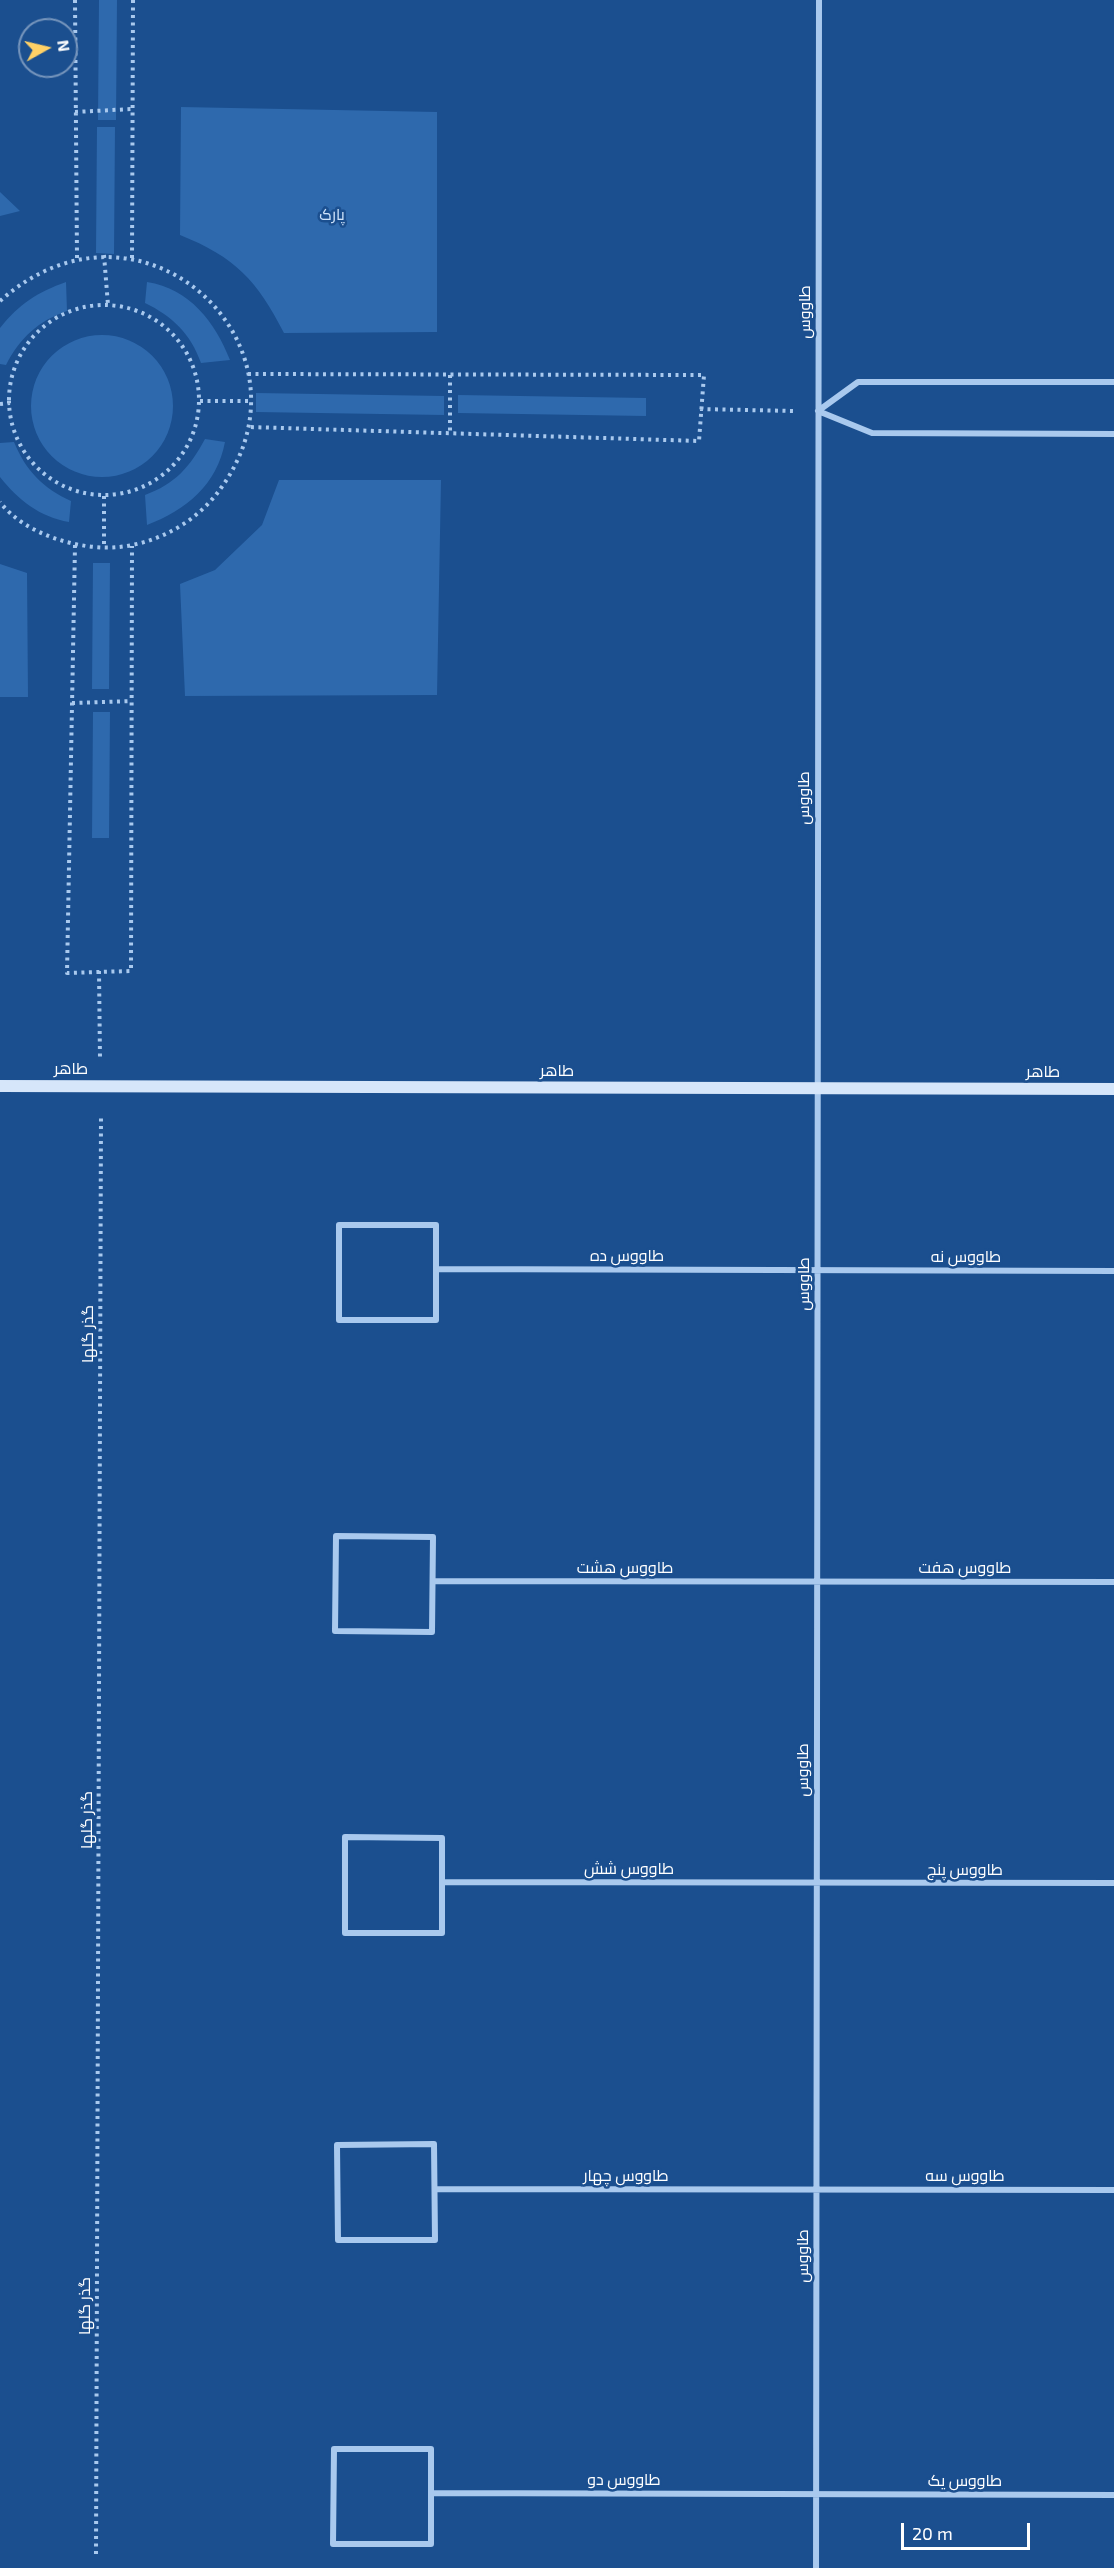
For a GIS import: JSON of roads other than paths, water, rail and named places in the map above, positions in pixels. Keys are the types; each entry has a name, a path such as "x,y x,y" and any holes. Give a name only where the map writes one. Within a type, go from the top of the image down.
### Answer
{"street":[{"name":"طاووس","path":"816,2568 819,0"},
{"path":"818,411 858,382 1114,382"},
{"path":"818,411 872,433 1114,434"},
{"name":"طاهر","path":"0,1086 1114,1089"},
{"path":"339,1225 436,1225 436,1269 436,1320 339,1320 339,1225"},
{"name":"طاووس ده","path":"436,1269 817,1270"},
{"name":"طاووس نه","path":"817,1270 1114,1271"},
{"path":"336,1536 433,1537 433,1581 432,1632 335,1632 336,1536"},
{"name":"طاووس هشت","path":"433,1581 817,1582"},
{"name":"طاووس هفت","path":"817,1582 1114,1582"},
{"path":"345,1838 442,1838 442,1882 442,1933 345,1933 345,1838"},
{"name":"طاووس شش","path":"442,1882 816,1883"},
{"name":"طاووس پنج","path":"816,1883 1114,1883"},
{"path":"434,2144 435,2188 435,2240 338,2240 337,2145 434,2144"},
{"name":"طاووس چهار","path":"435,2188 816,2190"},
{"name":"طاووس سه","path":"816,2190 1114,2190"},
{"path":"334,2449 431,2449 431,2493 431,2544 333,2544 334,2449"},
{"name":"طاووس دو","path":"431,2493 816,2494"},
{"name":"طاووس یک","path":"816,2494 1114,2495"}],"park label":[{"name":"پارک","path":"332,215"}]}
